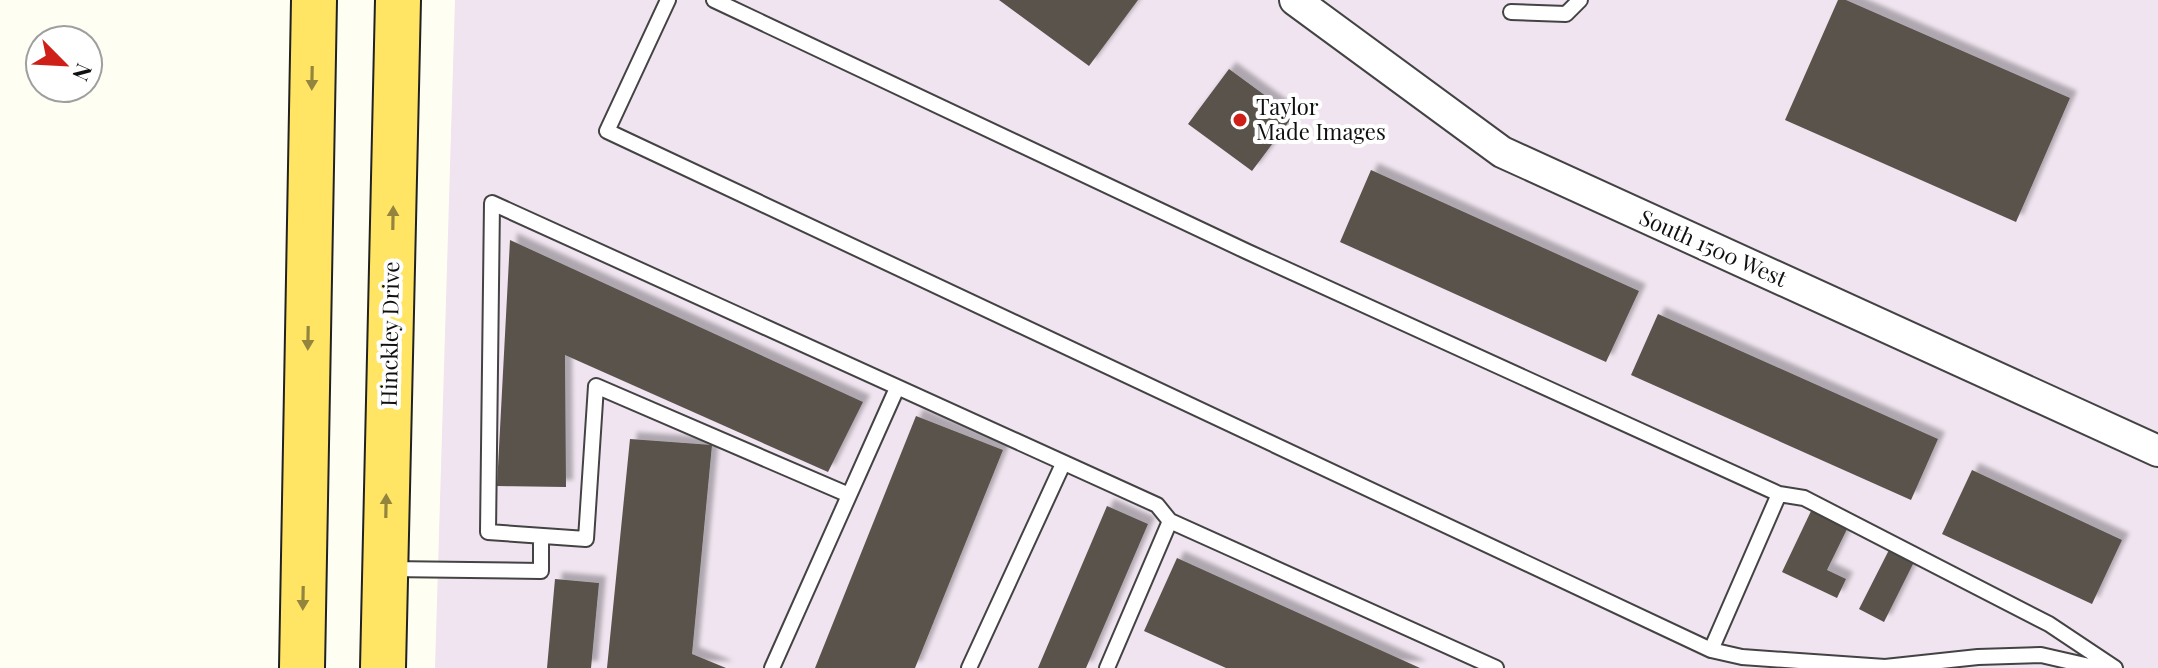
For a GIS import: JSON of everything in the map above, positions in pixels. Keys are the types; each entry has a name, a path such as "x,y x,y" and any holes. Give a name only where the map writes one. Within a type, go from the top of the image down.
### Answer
{"main road":[{"path":"302,668 314,0"},
{"name":"Hinckley Drive","path":"383,668 398,0"}],"street":[{"name":"South 1500 West","path":"1297,0 1502,152 2158,451"}],"lane":[{"path":"668,0 607,131 1711,650 1769,660 1885,667 1978,657 2041,655 2098,668"},
{"path":"714,0 1248,252 1779,494 1804,498 2049,624 2115,668"},
{"path":"1511,12 1566,14 1580,0"},
{"path":"849,495 596,386 586,539 488,532 492,203 1157,505 1170,521 1496,668"},
{"path":"772,668 897,388"},
{"path":"969,668 1063,464"},
{"path":"1711,650 1779,494"},
{"path":"1111,667 1170,521"},
{"path":"385,569 541,571 541,536"}],"shaded area":[{"path":"455,0 2158,0 2158,668 435,668"}],"building":[{"path":"999,0 1138,0 1089,66"},
{"path":"1838,0 1846,0 2070,98 2016,222 1785,120"},
{"name":"Taylor Made Images","path":"1229,69 1293,116 1252,171 1188,124"},
{"path":"1371,170 1639,291 1606,362 1340,242"},
{"path":"510,240 863,402 828,472 565,355 566,487 497,486"},
{"path":"1658,314 1938,439 1911,500 1631,375"},
{"path":"916,416 1003,450 915,668 815,668"},
{"path":"630,439 712,445 692,654 726,668 607,668"},
{"path":"1972,470 2122,540 2092,604 1942,534"},
{"path":"1107,506 1148,524 1086,668 1038,668"},
{"path":"1812,509 1848,527 1827,570 1846,579 1837,598 1782,572"},
{"path":"1890,548 1915,560 1884,622 1859,609"},
{"path":"1177,558 1420,668 1226,668 1144,631"},
{"path":"555,579 599,583 591,668 547,668"}],"place":[{"name":"Taylor Made Images","path":"1240,120"}]}
